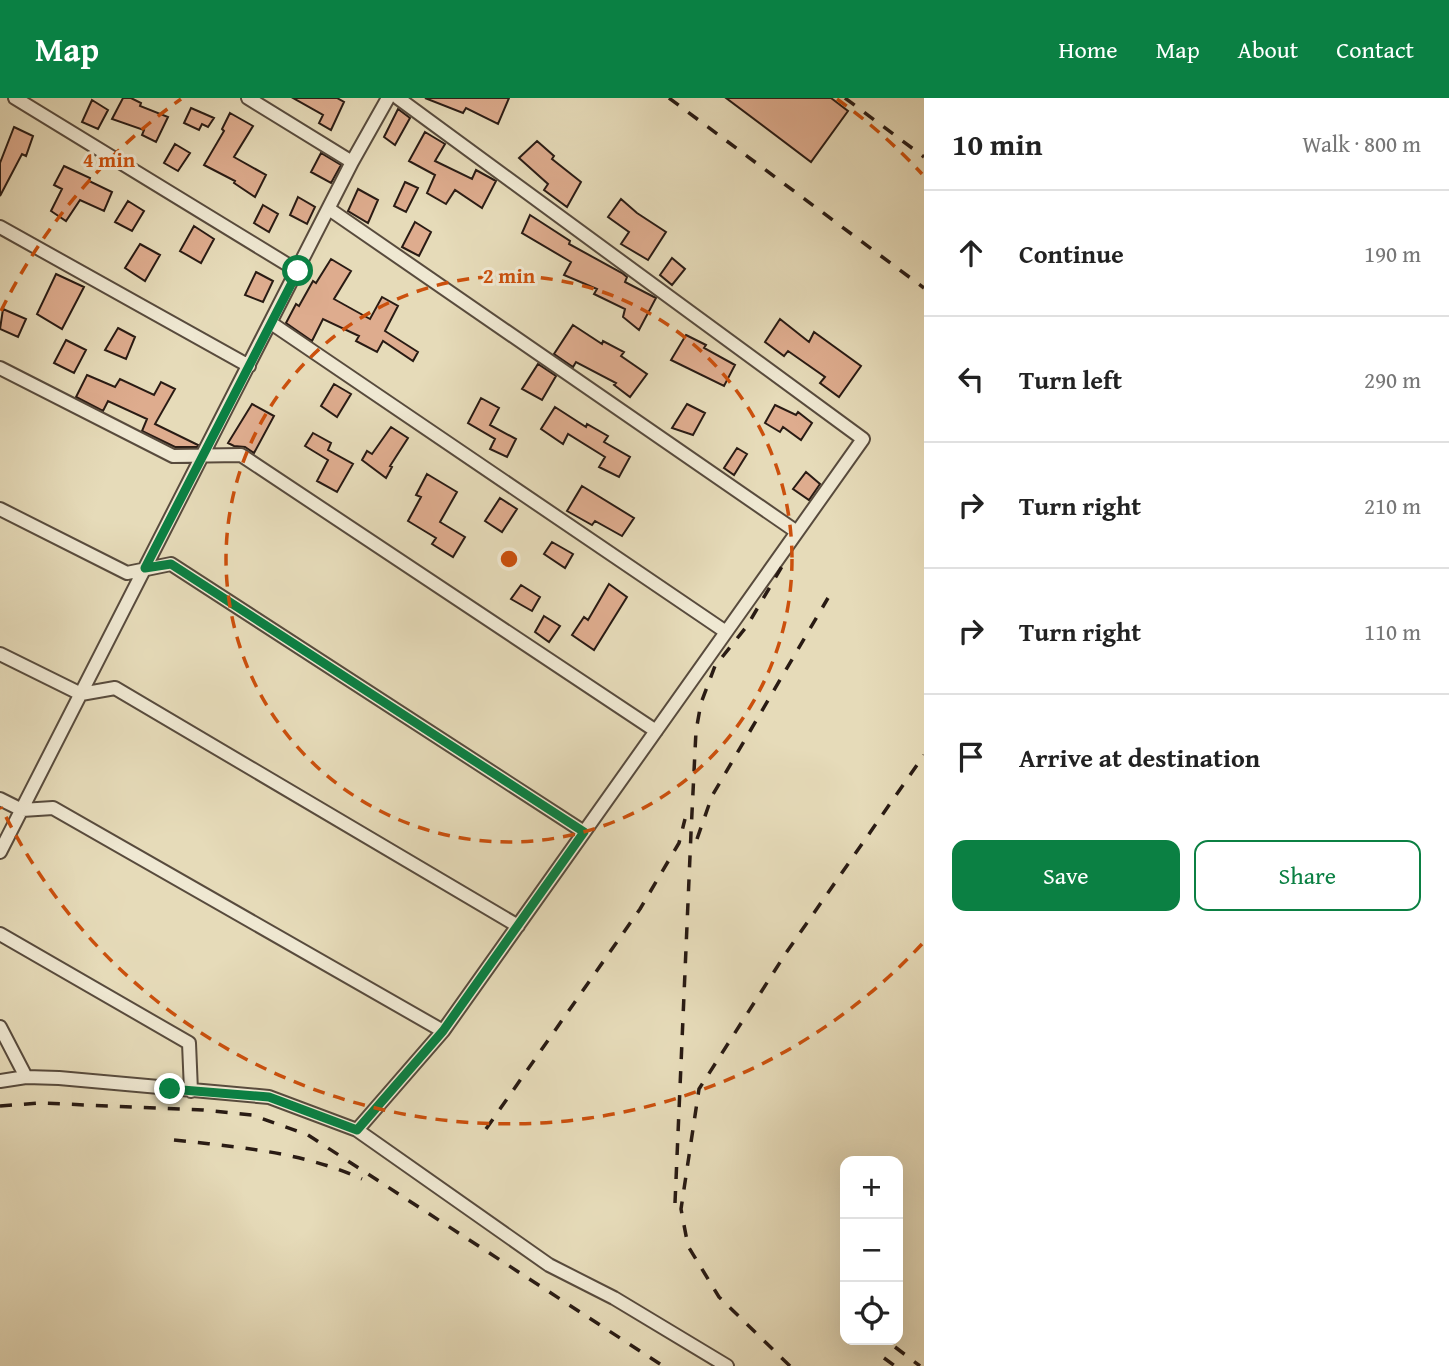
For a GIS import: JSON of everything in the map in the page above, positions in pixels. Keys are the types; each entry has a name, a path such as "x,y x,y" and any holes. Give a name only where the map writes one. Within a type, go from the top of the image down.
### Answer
{"street":[{"path":"15,98 298,271"},
{"path":"248,98 352,162"},
{"path":"0,852 352,162 388,98"},
{"path":"357,1130 443,1031 863,439 398,98"},
{"path":"329,209 797,532"},
{"path":"0,227 249,366"},
{"path":"271,323 726,632"},
{"path":"0,368 173,456 241,455 656,731"},
{"path":"0,509 127,573 171,564 584,832"},
{"path":"0,654 81,694 115,688 518,926"},
{"path":"0,799 22,810 53,808 443,1031"},
{"path":"0,934 189,1043 191,1091"},
{"path":"0,1027 26,1077"},
{"path":"0,1081 26,1077 59,1078 269,1097 357,1130 549,1265 614,1298 727,1366"}],"building":[{"path":"123,98 131,98 141,103 140,106 168,117 156,142 142,135 144,130 112,119"},
{"path":"293,98 337,98 344,102 331,130 319,123 323,115"},
{"path":"425,98 509,98 498,124 466,108 463,113"},
{"path":"726,98 831,98 848,111 811,162"},
{"path":"92,100 108,110 98,129 82,122"},
{"path":"191,108 214,118 208,127 202,124 199,130 184,123"},
{"path":"398,109 410,118 395,145 384,137"},
{"path":"230,113 253,126 234,157 266,175 255,197 234,183 235,181 204,165 224,131 222,129"},
{"path":"14,127 33,136 26,156 22,154 0,196 0,163"},
{"path":"425,132 445,144 435,161 472,179 476,170 496,181 482,208 455,190 446,204 427,193 435,175 409,161"},
{"path":"537,141 554,156 552,159 581,182 567,207 544,190 548,184 519,158"},
{"path":"175,144 190,153 178,171 164,163"},
{"path":"321,153 341,165 331,183 311,172"},
{"path":"64,166 112,192 104,211 80,200 66,221 51,211 62,189 54,185"},
{"path":"405,182 418,188 406,212 394,206"},
{"path":"358,189 378,200 368,223 348,211"},
{"path":"298,197 315,207 307,224 290,215"},
{"path":"621,199 666,232 648,260 621,244 629,232 608,217"},
{"path":"128,201 144,211 132,231 115,222"},
{"path":"263,205 278,214 269,232 254,223"},
{"path":"530,215 570,241 569,244 622,273 627,277 625,282 656,298 639,330 623,317 625,309 594,294 597,289 564,275 571,262 522,233"},
{"path":"415,222 431,232 419,256 402,247"},
{"path":"194,226 214,239 201,263 180,251"},
{"path":"140,244 160,255 145,281 125,268"},
{"path":"672,258 685,269 672,285 660,275"},
{"path":"331,259 351,271 334,299 370,319 382,297 398,306 385,331 418,352 413,361 383,341 377,352 356,341 359,336 323,319 312,341 286,323 296,304 299,306 313,281 316,283"},
{"path":"256,272 273,281 263,302 245,295"},
{"path":"56,274 84,287 62,329 37,314"},
{"path":"3,309 26,319 18,337 0,329"},
{"path":"780,319 809,342 814,332 861,366 839,397 820,383 825,377 788,351 784,356 765,342"},
{"path":"573,325 602,344 603,341 624,352 621,356 647,374 630,397 614,385 616,383 576,362 573,367 554,354"},
{"path":"118,328 135,337 126,359 105,350"},
{"path":"686,335 735,365 724,386 671,360"},
{"path":"66,340 86,350 74,373 54,363"},
{"path":"538,364 556,376 542,400 522,389"},
{"path":"87,375 115,387 120,379 154,395 161,382 175,389 155,424 198,445 197,447 175,447 142,431 147,419 108,401 103,411 76,397"},
{"path":"334,384 351,394 337,417 321,406"},
{"path":"481,398 499,408 490,425 516,439 507,457 490,449 495,439 468,423"},
{"path":"252,404 274,416 254,453 245,447 228,443"},
{"path":"687,404 705,413 693,435 672,428"},
{"path":"775,405 796,415 798,412 812,423 801,440 783,427 780,432 765,423"},
{"path":"555,407 586,427 587,424 608,436 604,442 630,457 619,477 599,467 605,457 568,434 563,444 541,429"},
{"path":"391,427 408,438 390,466 392,467 386,478 362,460 367,451 372,454"},
{"path":"313,433 331,443 328,450 353,464 337,492 317,481 328,460 305,446"},
{"path":"737,448 747,454 734,475 724,468"},
{"path":"806,472 820,484 809,500 793,489"},
{"path":"427,474 457,492 440,522 465,537 453,557 432,544 436,538 408,521 421,497 416,495"},
{"path":"582,486 634,518 622,536 595,521 592,525 567,511"},
{"path":"500,498 517,509 502,532 485,521"},
{"path":"552,542 573,554 565,568 544,554"},
{"path":"609,584 627,597 594,650 572,635 584,617 588,620"},
{"path":"521,585 540,597 532,611 511,599"},
{"path":"544,616 560,626 549,642 535,632"}],"railway":[{"path":"669,98 924,288"},
{"path":"845,98 924,157"},
{"path":"675,1203 696,731 701,703 715,666 747,626 784,563"},
{"path":"697,839 712,796 828,598"},
{"path":"790,1366 719,1297 688,1246 681,1209 699,1089 786,953 924,755"},
{"path":"486,1129 640,909 679,843 685,819"},
{"path":"0,1106 40,1103 203,1110 252,1115 308,1135 663,1366"},
{"path":"174,1140 246,1148 293,1157 317,1162 362,1179"},
{"path":"895,1347 920,1366"},
{"path":"884,1358 895,1366"}],"route":[{"path":"170,1089 269,1097 357,1130 443,1031 584,832 171,564 145,568 298,271"}]}
